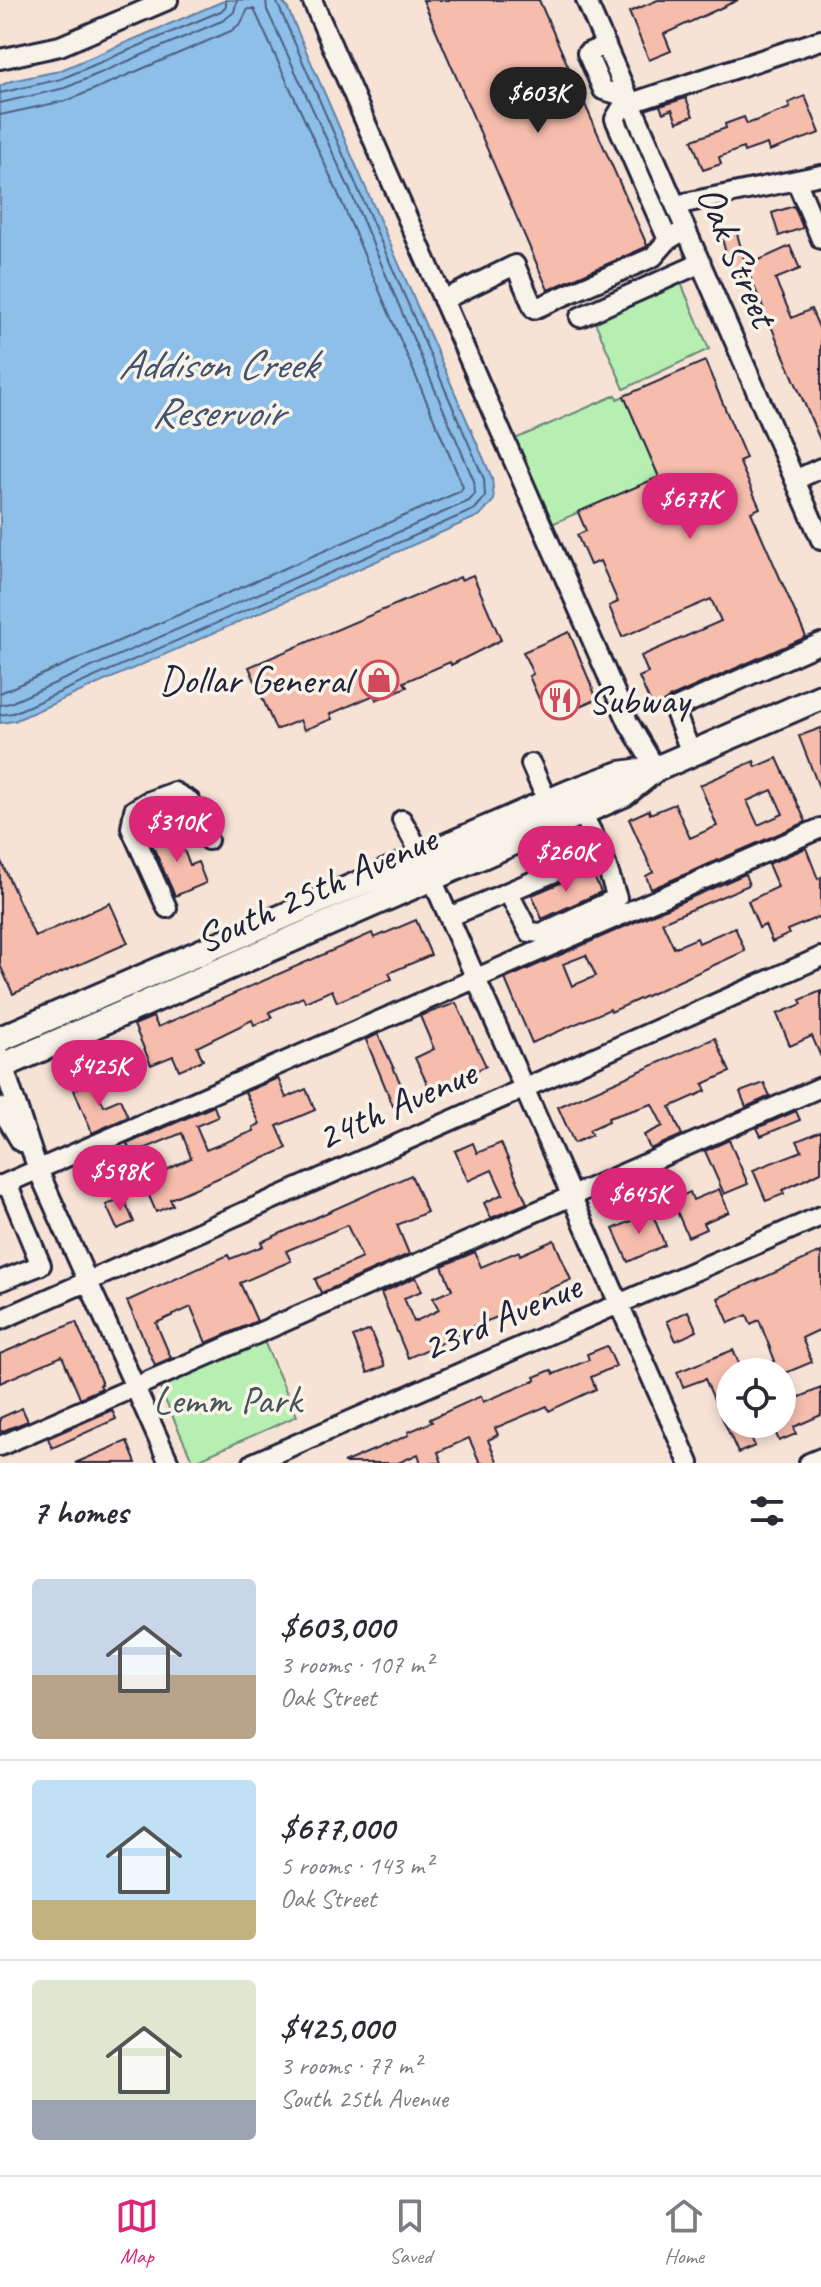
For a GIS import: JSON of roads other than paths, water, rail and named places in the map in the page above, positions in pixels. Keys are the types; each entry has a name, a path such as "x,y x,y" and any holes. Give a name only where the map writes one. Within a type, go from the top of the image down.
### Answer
{"main road":[{"name":"South 25th Avenue","path":"1,1062 433,880 624,794 656,769 821,697"},
{"name":"South 25th Avenue","path":"0,1039 548,803 620,774 656,769"},
{"path":"291,913 302,937"}],"street":[{"path":"0,59 60,46 168,0"},
{"path":"312,0 628,722 656,769"},
{"name":"Oak Street","path":"586,0 821,540"},
{"path":"668,240 615,119 630,100 821,40"},
{"path":"675,205 821,175"},
{"path":"796,180 821,239"},
{"path":"443,300 515,265 534,309 653,257 668,240 686,229"},
{"path":"580,317 701,263"},
{"path":"795,480 821,468"},
{"path":"691,753 674,709 821,643"},
{"path":"531,764 548,803"},
{"path":"167,908 131,828 134,810 147,802 200,822 208,840"},
{"path":"508,892 524,927 535,935 617,898 602,852 582,813"},
{"path":"402,820 433,880 689,1463"},
{"path":"0,1281 41,1265 4,1184 821,828"},
{"path":"449,917 602,852"},
{"name":"24th Avenue","path":"0,1320 821,957"},
{"path":"1,1062 38,1170 169,1463"},
{"path":"0,1446 821,1087"},
{"path":"0,1107 38,1170"},
{"name":"23rd Avenue","path":"253,1463 821,1216"},
{"path":"809,1463 821,1458"}],"water":[{"name":"Addison Creek Reservoir","path":"226,0 281,0 287,7 492,478 494,500 481,515 14,721 0,723 0,86 59,71"}],"place":[{"name":"Dollar General","path":"379,680"},
{"name":"Subway","path":"560,700"}],"park label":[{"name":"Lemm Park","path":"227,1400"}]}
